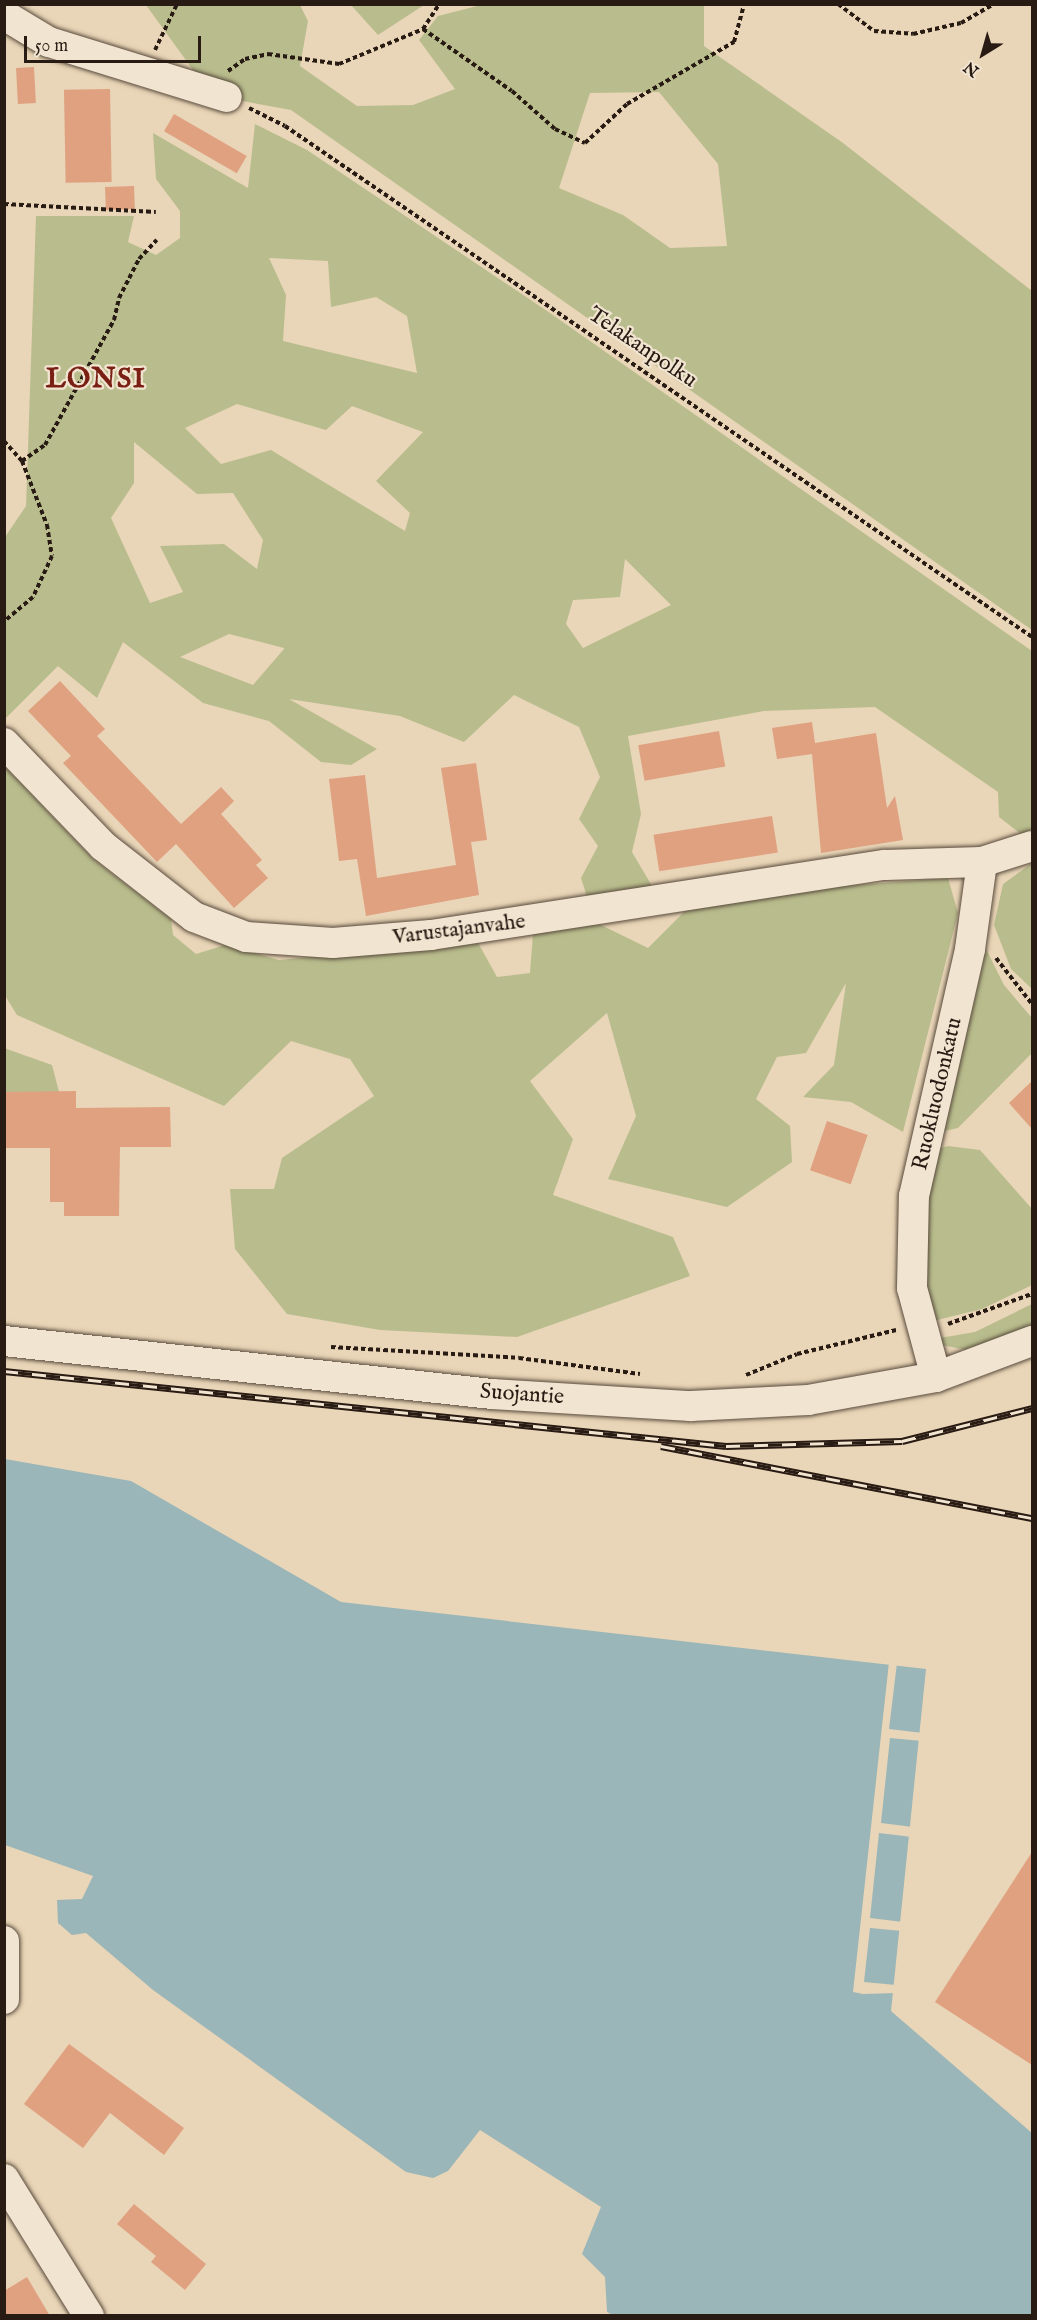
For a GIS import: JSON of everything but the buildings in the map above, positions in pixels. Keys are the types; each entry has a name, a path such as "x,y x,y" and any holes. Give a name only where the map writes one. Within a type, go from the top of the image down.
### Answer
{"street":[{"path":"4,15 49,42 227,97"},
{"name":"Varustajanvahe","path":"4,743 103,846 194,916 246,937 333,943 431,935 885,865 982,862"},
{"path":"982,862 1032,846"},
{"name":"Ruokluodonkatu","path":"936,1377 912,1288 914,1196 970,949 982,862"},
{"name":"Suojantie","path":"4,1341 492,1394 691,1406 808,1400 936,1377 1032,1341"},
{"path":"4,1941 4,1999"},
{"path":"4,2179 88,2316"}],"path":[{"path":"144,70 177,4"},
{"path":"196,87 245,59 268,54 339,64 423,29 439,4"},
{"path":"423,29 555,129 585,143 627,104 734,42 744,4"},
{"path":"838,4 874,31 914,34 961,23 994,4"},
{"name":"Telakanpolku","path":"227,97 285,126 1032,637"},
{"path":"4,204 156,212"},
{"path":"22,461 45,445 114,320 118,298 139,259 157,240"},
{"path":"4,441 22,461 47,525 52,556 33,597 4,621"},
{"path":"994,954 1032,1004"},
{"path":"735,1376 797,1354 921,1324 959,1323 1032,1294"},
{"path":"318,1347 519,1358 649,1375"}],"green space":[{"path":"485,4 704,5 704,46 843,143 1032,291 1032,630 291,110 221,97 193,70 146,5 300,5 308,21 300,66 357,106 413,105 455,89 419,40 438,16","holes":["659,92 718,164 727,246 670,248 623,215 559,188 590,93"]},
{"path":"351,5 424,5 378,35"},
{"path":"255,124 307,150 550,313 1032,651 1032,831 1021,834 999,817 998,792 875,707 764,711 628,736 641,814 632,852 652,886 587,897 581,878 598,846 579,819 600,777 579,727 514,695 464,742 400,716 289,699 377,749 351,765 321,762 269,721 203,703 123,642 97,698 58,666 5,719 5,537 26,506 36,216 134,216 128,242 156,255 180,238 180,211 156,179 153,133 248,188","holes":["269,258 328,261 331,307 376,297 407,316 417,373 283,341 286,295","237,404 326,430 352,406 423,432 376,481 410,513 405,531 271,450 221,464 185,428","134,442 197,494 233,493 263,540 257,569 224,544 160,546 183,592 150,603 111,518 134,483","625,559 671,605 583,648 566,624 573,600 620,597","229,634 284,648 253,685 180,657"]},
{"path":"4,766 93,859 171,919 173,935 196,954 225,945 279,960 477,941 497,977 530,973 533,933 599,924 648,948 686,910 818,888 948,878 958,913 903,1132 851,1102 803,1097 834,1065 846,983 806,1053 777,1057 756,1099 790,1126 792,1162 727,1207 608,1179 636,1116 607,1013 530,1081 573,1139 553,1195 673,1237 690,1276 517,1337 380,1330 287,1314 235,1249 230,1189 274,1189 282,1158 374,1096 350,1059 291,1041 224,1106 17,1015 4,994"},
{"path":"1032,863 1032,989 1011,969 994,925 1003,884"},
{"path":"986,949 1004,985 1032,1018 1032,1053 958,1128 944,1131"},
{"path":"4,1048 52,1065 59,1092 5,1092"},
{"path":"948,1146 980,1150 1032,1209 1032,1285 982,1309 937,1320 931,1318 915,1226 937,1149"},
{"path":"1032,1304 1032,1328 971,1351 942,1345 940,1338 975,1332"}],"water":[{"path":"5,1459 131,1481 341,1602 926,1669 891,2011 1032,2133 1032,2315 613,2315 607,2312 605,2277 582,2254 601,2207 480,2130 448,2171 433,2178 406,2172 153,1990 86,1933 72,1935 58,1923 57,1900 82,1899 93,1876 5,1845"}],"pier":[{"path":"889,1662 897,1663 889,1729 923,1733 922,1741 890,1738 881,1823 913,1827 912,1837 879,1833 870,1918 903,1922 902,1931 870,1928 864,1982 896,1985 896,1993 863,1994 853,1992"}],"railway":[{"path":"4,1371 726,1446 902,1441 1032,1408"},
{"path":"661,1446 1032,1518"}],"district":[{"name":"LONSI","path":"96,380"}]}
